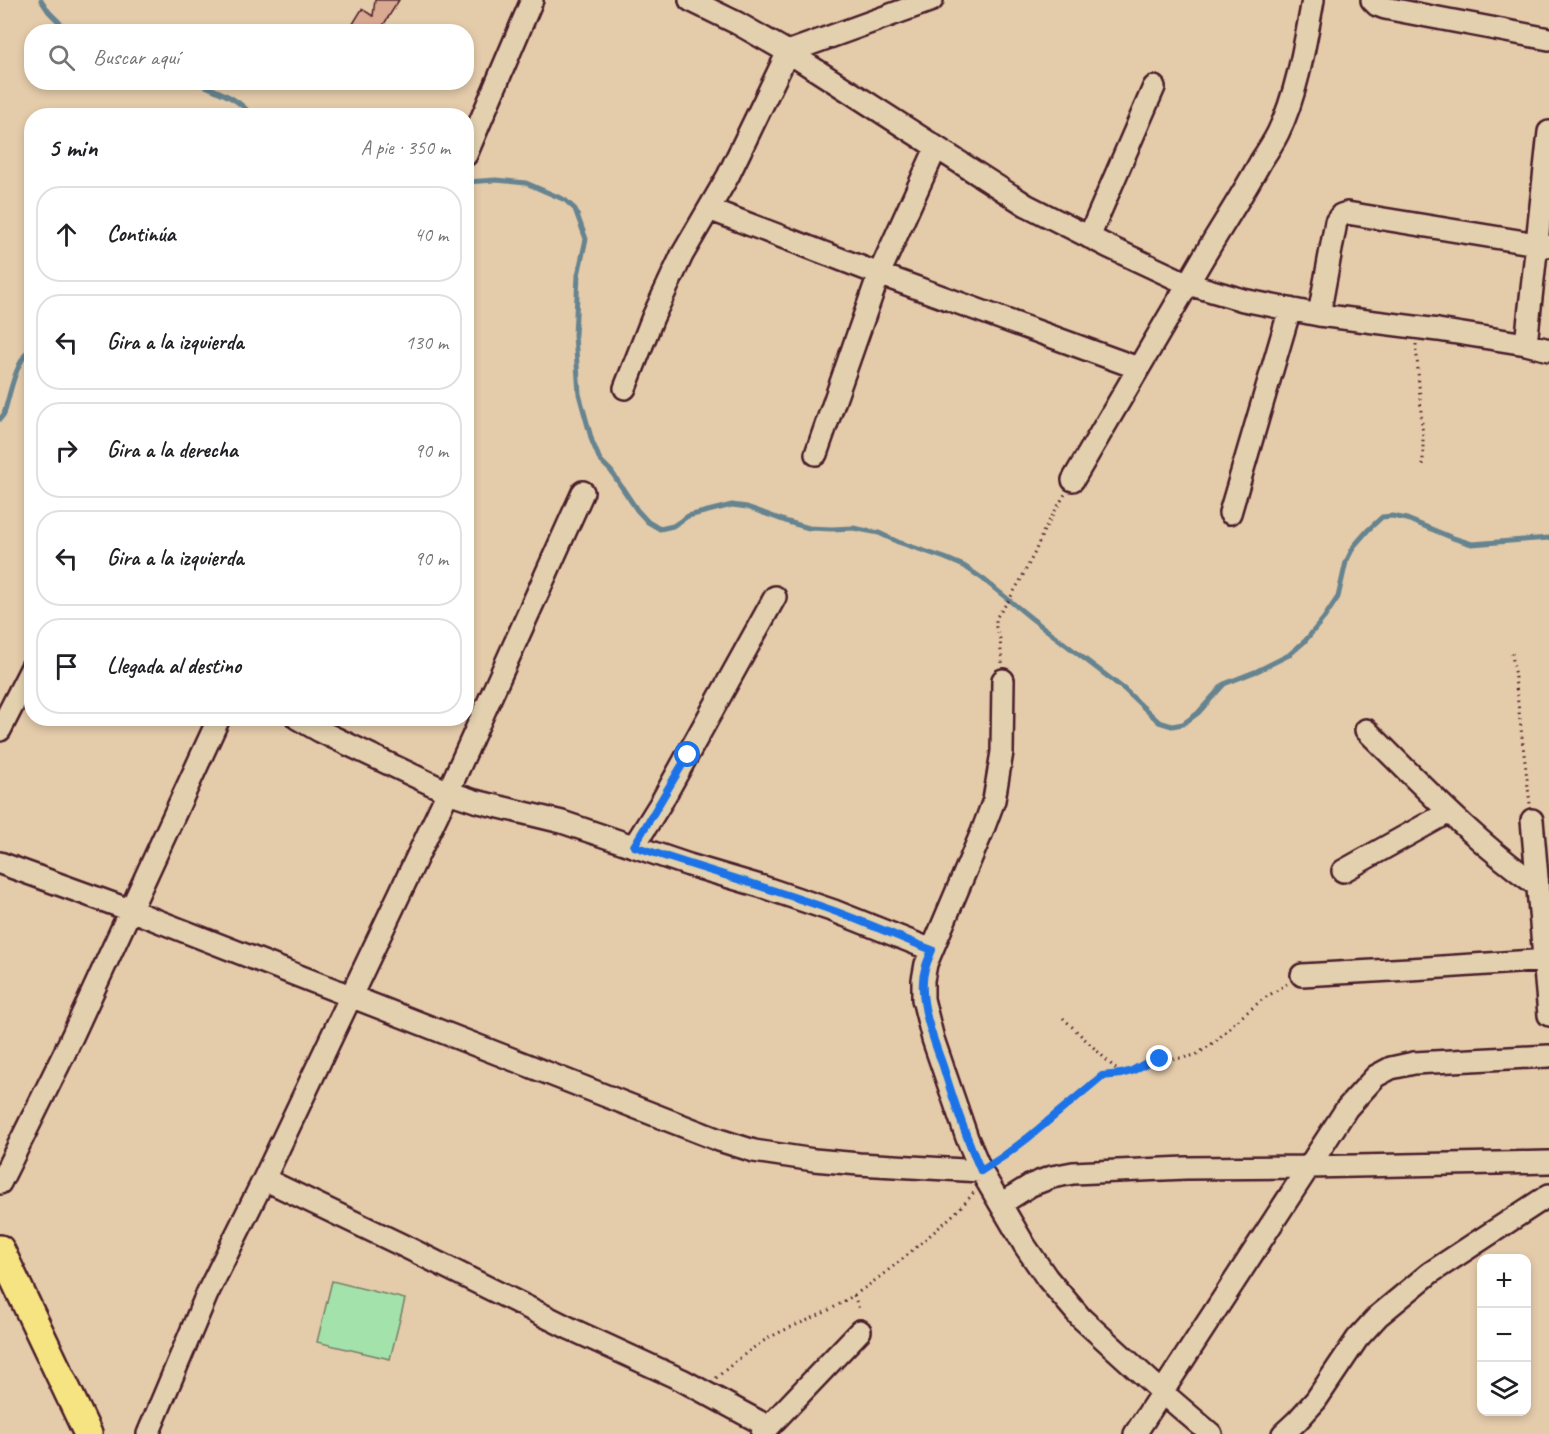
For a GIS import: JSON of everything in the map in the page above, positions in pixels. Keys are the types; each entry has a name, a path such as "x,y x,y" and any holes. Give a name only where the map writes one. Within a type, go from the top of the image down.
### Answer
{"main road":[{"path":"0,1249 88,1434"}],"street":[{"path":"474,136 532,0"},
{"path":"690,0 788,52 1026,205 1188,284 1243,300 1319,315 1526,344 1549,350"},
{"path":"624,388 682,255 728,176 788,52 932,0"},
{"path":"1073,480 1277,134 1287,113 1313,0"},
{"path":"1372,0 1377,6 1385,8 1549,39"},
{"path":"1089,237 1154,87"},
{"path":"1526,344 1543,245 1549,132"},
{"path":"816,454 879,274 936,147"},
{"path":"709,209 879,274 1138,368"},
{"path":"1319,315 1336,222 1347,213 1543,245"},
{"path":"1230,513 1290,309"},
{"path":"148,1434 207,1294 448,792 583,492"},
{"path":"634,846 667,792 774,597"},
{"path":"1003,680 1002,752 994,800 926,964 923,980 924,999 933,1039 967,1138 981,1171 1025,1246 1047,1278 1081,1318 1211,1434"},
{"path":"0,730 24,683"},
{"path":"0,1183 64,1052 215,726"},
{"path":"311,726 448,792 475,801 562,822 689,865 760,886 834,911 932,950"},
{"path":"1366,730 1449,812 1510,866 1541,876"},
{"path":"1343,871 1449,812"},
{"path":"1532,820 1541,876 1549,1015"},
{"path":"0,863 130,910 719,1140 754,1151 859,1164 981,1171"},
{"path":"1302,975 1547,960"},
{"path":"1135,1434 1347,1108 1376,1076 1391,1068 1414,1063 1549,1056"},
{"path":"1001,1204 1031,1185 1052,1177 1073,1173 1186,1168 1549,1162"},
{"path":"264,1179 571,1329 682,1380 765,1431 860,1331"},
{"path":"1283,1434 1316,1400 1357,1339 1378,1316 1430,1274 1549,1195"}],"path":[{"path":"1414,327 1419,369 1423,465"},
{"path":"1003,680 996,618 1020,581 1044,530 1073,480"},
{"path":"1512,653 1532,820"},
{"path":"700,1390 759,1344 828,1311 864,1290 901,1261 968,1200 975,1190 981,1171 1021,1143 1102,1076 1132,1071 1148,1062 1160,1059 1196,1055 1216,1041 1263,999 1302,975"},
{"path":"1063,1018 1121,1074"}],"green space":[{"path":"332,1281 405,1299 390,1359 317,1342"}],"building":[{"path":"375,0 399,0 384,24 353,24 362,9 373,16"}],"waterway":[{"path":"41,0 61,24"},
{"path":"215,90 245,108"},
{"path":"474,181 496,180 526,183 565,200 575,209 586,239 578,275 575,335 579,394 592,441 600,460 611,471 637,510 648,522 660,529 673,526 688,516 732,505 747,507 809,528 853,528 879,533 945,558 964,566 983,579 1124,689 1159,722 1172,726 1183,724 1198,713 1224,684 1289,655 1305,641 1338,597 1346,562 1354,546 1382,517 1407,519 1472,544 1549,538"},
{"path":"0,419 4,414 11,387 24,356"}],"route":[{"path":"688,755 634,846 834,911 932,950 923,980 924,999 933,1039 967,1138 981,1171 1029,1137 1102,1076 1132,1071 1148,1062 1160,1059"}]}
